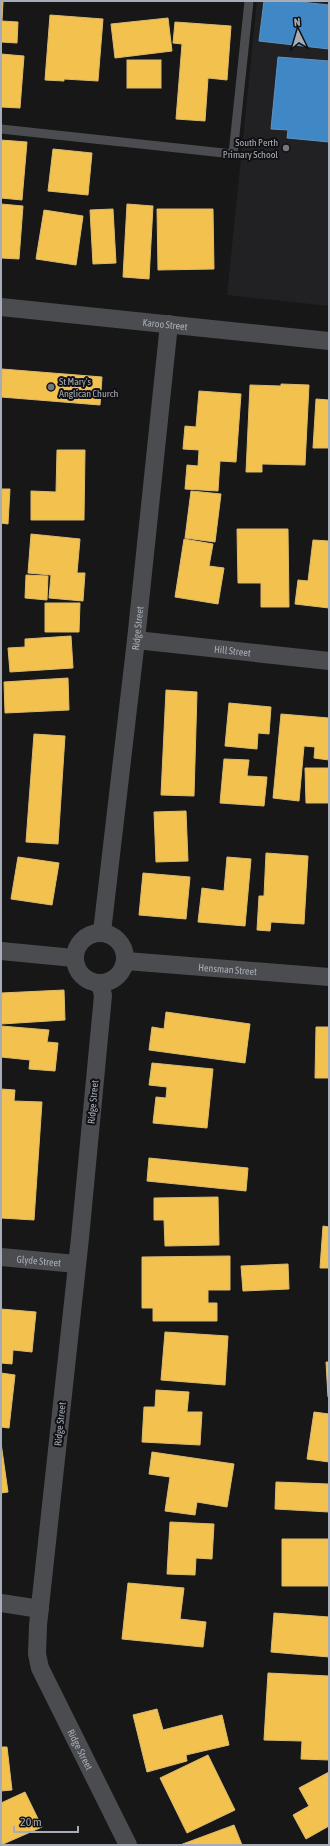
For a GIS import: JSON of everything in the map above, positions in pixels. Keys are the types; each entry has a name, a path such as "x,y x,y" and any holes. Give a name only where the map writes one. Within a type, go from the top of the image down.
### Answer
{"street":[{"name":"Karoo Street","path":"1,307 329,341"},
{"name":"Ridge Street","path":"102,932 136,640 169,324"},
{"name":"Hill Street","path":"136,640 329,661"},
{"path":"102,932 119,940 125,952 126,961 123,970 113,980 100,984 85,979 77,970 74,958 77,946 89,935 102,932"},
{"path":"1,951 74,958"},
{"name":"Hensman Street","path":"126,961 329,977"},
{"name":"Ridge Street","path":"100,984 103,995 80,1238 76,1264 37,1640 40,1668 128,1845"},
{"name":"Glyde Street","path":"1,1257 76,1264"},
{"path":"1,1603 40,1609"}],"lane":[{"path":"1,128 233,154 249,1"}],"shaded area":[{"name":"South Perth Primary School","path":"257,1 329,1 329,306 227,295"}],"building: Homes":[{"path":"1,1 3,1 2,21 18,22 17,43 1,42"},
{"path":"50,15 103,19 98,81 64,79 64,81 45,80"},
{"path":"168,18 172,51 115,58 111,24"},
{"path":"175,22 231,26 227,80 208,78 205,121 176,119 182,44 173,43"},
{"path":"1,54 24,56 20,108 1,107"},
{"path":"127,60 161,60 161,88 127,88"},
{"path":"1,140 27,142 22,200 1,198"},
{"path":"53,149 92,153 88,195 48,191"},
{"path":"1,204 23,206 19,259 1,258"},
{"path":"127,204 153,206 149,279 123,277"},
{"path":"113,209 116,263 93,264 90,210"},
{"path":"157,209 213,209 214,269 158,270"},
{"path":"44,210 83,216 76,265 36,259"},
{"name":"St Mary's Anglican Church","path":"2,369 102,377 100,405 1,397"},
{"path":"281,384 309,385 305,465 262,464 262,472 246,472 250,385 281,386"},
{"path":"199,391 241,394 236,462 220,461 218,491 185,489 187,465 198,466 199,450 183,449 185,426 196,427"},
{"path":"316,399 329,400 329,448 313,448"},
{"path":"57,450 85,450 84,520 31,520 31,491 56,492"},
{"path":"1,489 10,489 8,524 1,523"},
{"path":"191,491 221,494 215,542 185,538"},
{"path":"237,529 288,529 289,607 261,607 261,583 238,583"},
{"path":"31,534 80,539 77,573 85,573 83,601 49,598 51,575 28,573"},
{"path":"184,539 213,544 209,566 224,568 218,604 175,597"},
{"path":"313,540 329,541 329,608 295,604 298,580 308,581"},
{"path":"26,575 48,576 47,600 25,598"},
{"path":"45,603 80,603 79,632 45,632"},
{"path":"71,636 73,668 10,672 8,648 25,647 25,639"},
{"path":"68,678 69,710 5,713 4,682"},
{"path":"166,690 197,692 194,796 161,795"},
{"path":"229,703 271,707 269,734 258,733 257,749 225,746"},
{"path":"281,714 329,718 329,760 314,758 315,747 304,746 299,801 273,798"},
{"path":"34,734 65,736 58,844 26,842"},
{"path":"224,759 249,760 247,776 267,777 264,806 220,803"},
{"path":"305,768 329,768 329,803 306,803"},
{"path":"186,811 188,861 156,862 154,812"},
{"path":"266,853 308,856 304,924 271,922 270,931 257,930 259,896 264,896"},
{"path":"18,857 59,863 52,905 11,899"},
{"path":"227,857 251,859 245,926 198,922 202,888 224,891"},
{"path":"143,873 190,877 186,919 139,915"},
{"path":"64,990 65,1020 1,1024 1,993"},
{"path":"166,1012 250,1024 245,1063 149,1050 152,1027 164,1029"},
{"path":"1,1026 49,1030 47,1042 58,1043 55,1071 29,1069 30,1060 1,1057"},
{"path":"316,1027 329,1027 329,1078 315,1078"},
{"path":"152,1063 213,1069 207,1128 153,1123 156,1097 166,1098 167,1087 149,1085"},
{"path":"1,1089 15,1090 14,1101 42,1102 34,1220 1,1218"},
{"path":"149,1158 248,1168 246,1191 147,1181"},
{"path":"218,1197 219,1245 165,1246 164,1220 154,1220 154,1198"},
{"path":"323,1226 329,1227 329,1268 320,1268"},
{"path":"230,1256 230,1290 208,1290 208,1303 217,1303 217,1321 153,1321 153,1308 142,1308 142,1257"},
{"path":"288,1264 289,1289 243,1291 241,1266"},
{"path":"1,1309 36,1312 32,1352 13,1350 12,1364 1,1363"},
{"path":"165,1332 228,1336 225,1385 161,1380"},
{"path":"326,1362 329,1362 329,1397 328,1397"},
{"path":"1,1373 15,1375 9,1428 1,1427"},
{"path":"156,1390 189,1392 187,1412 202,1412 200,1445 142,1442 144,1407 155,1407"},
{"path":"314,1412 329,1414 329,1462 307,1459"},
{"path":"1,1443 8,1492 1,1493"},
{"path":"152,1452 234,1464 227,1507 197,1502 195,1515 165,1511 170,1477 149,1474"},
{"path":"276,1482 329,1484 329,1512 275,1509"},
{"path":"170,1522 214,1524 212,1559 196,1558 195,1575 167,1574"},
{"path":"282,1539 329,1539 329,1586 282,1586"},
{"path":"128,1583 184,1588 180,1619 206,1622 203,1647 122,1639"},
{"path":"274,1613 329,1617 329,1657 271,1652"},
{"path":"268,1673 329,1676 329,1760 301,1759 302,1741 264,1740"},
{"path":"157,1709 163,1730 222,1715 229,1745 186,1755 187,1761 147,1772 133,1715"},
{"path":"1,1747 7,1747 12,1790 1,1791"},
{"path":"208,1755 235,1810 187,1833 160,1778"},
{"path":"329,1772 329,1826 306,1839 293,1815 309,1806 299,1788"},
{"path":"25,1792 42,1827 1,1845 1,1803"},
{"path":"234,1825 242,1845 180,1845"}],"building: Schools":[{"path":"264,1 291,1 329,5 329,49 259,41"},
{"path":"278,57 329,61 329,142 287,138 288,130 271,129"}],"place":[{"name":"South Perth Primary School","path":"286,148"},
{"name":"St Mary's Anglican Church","path":"51,387"}]}
